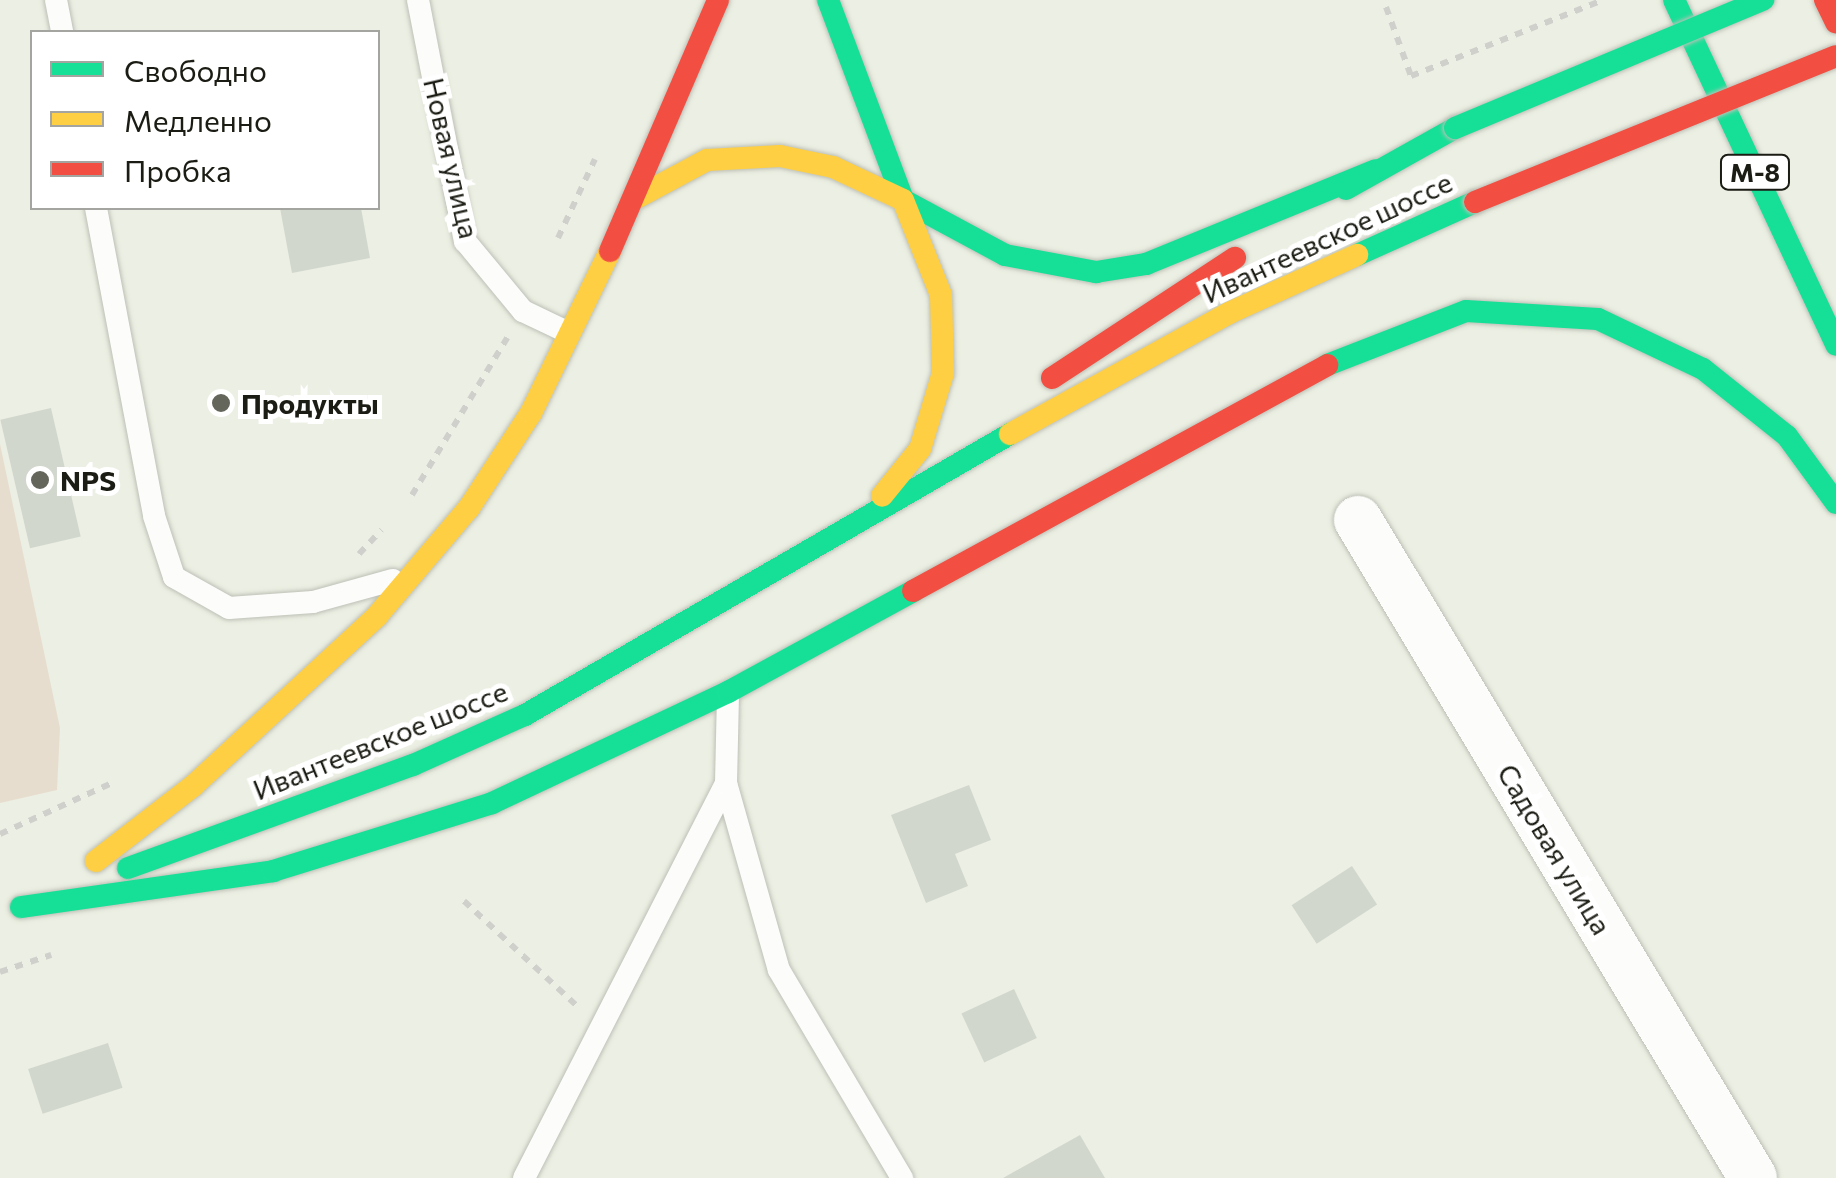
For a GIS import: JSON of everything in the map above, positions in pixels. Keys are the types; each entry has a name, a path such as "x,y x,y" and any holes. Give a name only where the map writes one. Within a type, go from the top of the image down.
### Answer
{"main road":[{"path":"10,910 114,848 193,786 416,574 503,458 636,198 718,0"},
{"path":"828,0 941,295 943,372 920,450 864,516"},
{"name":"М-8","path":"1674,0 1836,345"},
{"name":"Ивантеевское шоссе","path":"864,516 1116,332 1376,170 1455,128 1764,0"},
{"path":"1826,0 1836,23"},
{"name":"Ивантеевское шоссе","path":"10,910 413,765 525,715 864,516 1229,314 1475,202 1836,56"},
{"path":"636,198 707,160 780,156 832,167 1005,255 1044,268 1096,272 1189,250 1376,170"},
{"path":"10,910 273,871 492,803 728,692 1347,354 1466,311 1598,319 1703,369 1787,436 1836,503"}],"street":[{"name":"Садовая улица","path":"1358,520 1752,1178"}],"lane":[{"path":"56,0 62,30"},
{"name":"Новая улица","path":"418,0 465,240 523,311 567,332"},
{"path":"96,210 154,516 174,577 229,608 313,602 416,574"},
{"path":"728,692 726,784 779,970 902,1178"},
{"path":"524,1178 726,784"}],"path":[{"path":"1386,7 1411,76 1602,0"},
{"path":"556,243 604,140"},
{"path":"406,504 523,311"},
{"path":"313,602 393,518"},
{"path":"0,834 124,774"},
{"path":"464,901 600,1026"}],"shaded area":[{"path":"0,444 60,728 57,790 0,803"}],"building":[{"path":"280,210 361,210 370,258 292,273"},
{"name":"NPS","path":"51,408 81,537 30,548 0,420"},
{"path":"969,785 991,840 955,854 968,886 926,903 891,815"},
{"path":"1352,866 1377,905 1317,944 1292,905"},
{"path":"1014,989 1037,1038 984,1062 961,1014"},
{"path":"108,1043 123,1088 43,1114 28,1069"},
{"path":"1080,1135 1105,1178 1003,1178"}],"traffic: fast":[{"path":"828,0 903,200 1005,255 1096,272 1146,264 1376,170"},
{"path":"1674,0 1836,345"},
{"path":"1455,128 1763,0"},
{"path":"1346,189 1455,128"},
{"path":"1357,255 1475,202"},
{"path":"1327,365 1466,311 1598,319 1703,369 1787,436 1836,503"},
{"path":"128,868 413,765 525,715 1010,434"},
{"path":"21,907 273,871 492,803 728,692 913,591"}],"traffic: slow":[{"path":"636,198 707,160 780,156 833,167 903,200 941,295 943,373 920,449 882,496"},
{"path":"96,861 193,786 377,616 469,508 531,413 610,251"},
{"path":"1010,434 1229,313 1357,255"}],"traffic: jam":[{"path":"610,251 718,0"},
{"path":"1825,0 1836,23"},
{"path":"1475,202 1836,56"},
{"path":"1052,378 1235,258"},
{"path":"913,591 1327,365"}],"place":[{"name":"Продукты","path":"221,403"},
{"name":"NPS","path":"40,480"}]}
